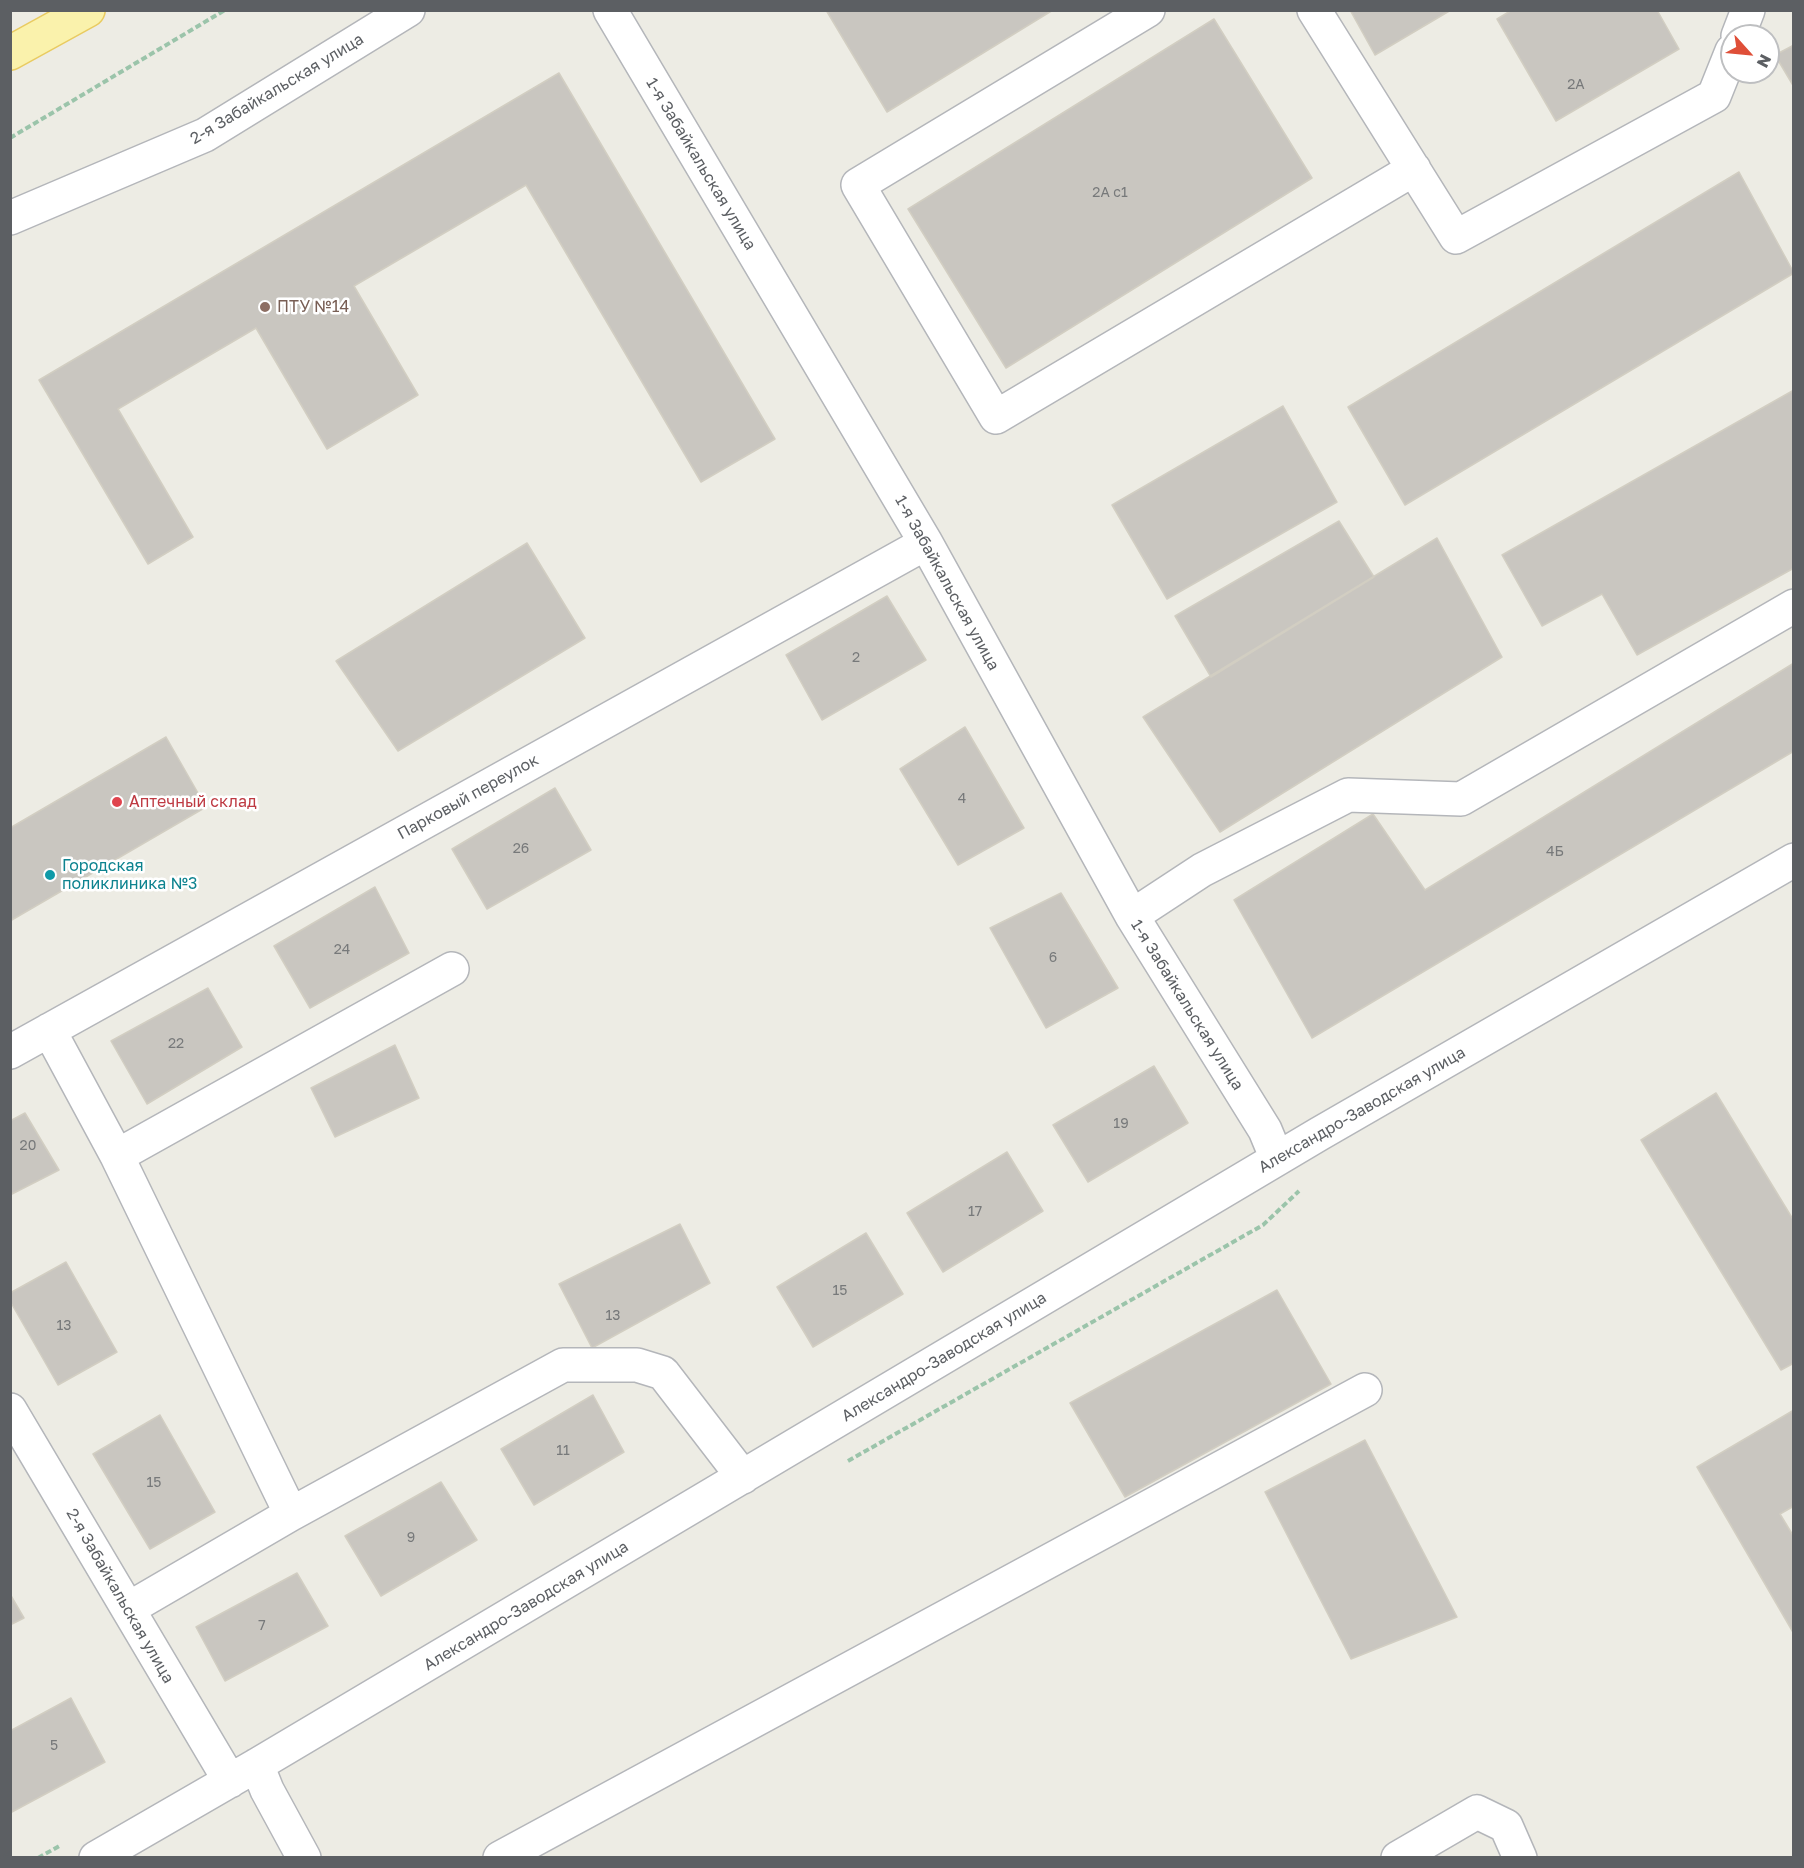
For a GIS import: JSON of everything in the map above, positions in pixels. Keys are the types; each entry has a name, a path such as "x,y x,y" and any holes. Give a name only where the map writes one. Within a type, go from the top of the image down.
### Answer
{"main road":[{"path":"10,53 88,10"}],"street":[{"name":"2-я Забайкальская улица","path":"10,218 205,135 408,10"},
{"name":"1-я Забайкальская улица","path":"610,10 926,543 1132,916 1265,1130 1277,1159"},
{"path":"1148,10 858,184 996,417 1414,169"},
{"path":"1314,10 1456,237 1714,96 1720,81"},
{"name":"Парковый переулок","path":"10,1052 926,543"},
{"path":"1132,916 1202,870 1348,795 1461,799 1794,606"},
{"name":"Александро-Заводская улица","path":"96,1857 244,1773 1277,1159 1794,860"},
{"path":"117,1156 452,969"},
{"path":"50,1030 117,1156 291,1514"},
{"path":"128,1610 291,1514 564,1365 637,1365 663,1373 743,1477"},
{"path":"500,1857 1365,1390"},
{"name":"2-я Забайкальская улица","path":"10,1410 128,1610 244,1773 267,1790 304,1857"},
{"path":"1398,1857 1477,1812 1506,1826 1520,1857"}],"path":[{"path":"10,138 225,10"}],"building":[{"path":"826,10 1053,10 887,112"},
{"path":"1350,10 1451,10 1375,55"},
{"path":"1512,10 1657,10 1679,49 1556,121 1497,19"},
{"path":"1214,19 1312,178 1006,368 908,209"},
{"path":"1794,45 1794,87 1780,63 1780,52"},
{"name":"ПТУ №14","path":"559,73 775,439 701,482 526,185 354,286 418,395 327,449 256,328 118,409 193,537 148,564 39,380"},
{"path":"1739,172 1794,273 1405,505 1348,407"},
{"path":"1794,390 1794,568 1637,655 1602,594 1542,626 1502,555"},
{"path":"1283,406 1337,502 1167,599 1112,505"},
{"path":"1339,521 1374,577 1211,677 1175,616"},
{"path":"1437,538 1502,657 1220,832 1143,717"},
{"path":"527,543 585,638 398,751 336,661"},
{"path":"887,596 926,660 822,720 786,655"},
{"path":"1794,663 1794,751 1312,1038 1234,900 1373,814 1425,890"},
{"path":"965,727 1024,828 958,865 900,769"},
{"name":"Городская поликлиника №3","path":"166,737 206,807 10,921 10,828"},
{"path":"555,788 591,850 487,909 452,849"},
{"path":"375,887 409,953 310,1008 274,946"},
{"path":"1061,893 1118,988 1046,1028 990,928"},
{"path":"208,988 242,1047 147,1104 111,1041"},
{"path":"395,1045 419,1098 335,1137 311,1088"},
{"path":"1154,1066 1188,1123 1088,1182 1053,1125"},
{"path":"1716,1093 1794,1221 1794,1363 1781,1370 1641,1140"},
{"path":"25,1113 59,1170 10,1195 10,1121"},
{"path":"1007,1152 1043,1211 943,1272 907,1213"},
{"path":"680,1224 710,1283 592,1348 559,1284"},
{"path":"866,1233 903,1294 813,1347 777,1287"},
{"path":"66,1262 117,1352 58,1385 10,1301 10,1293"},
{"path":"1277,1290 1331,1384 1125,1497 1070,1403"},
{"path":"593,1395 624,1452 534,1505 501,1449"},
{"path":"1794,1410 1794,1506 1780,1514 1794,1537 1794,1634 1697,1467"},
{"path":"160,1415 215,1512 150,1549 93,1454"},
{"path":"1365,1440 1457,1617 1351,1659 1265,1492"},
{"path":"441,1482 477,1540 381,1596 345,1536"},
{"path":"297,1573 328,1626 225,1681 196,1627"},
{"path":"10,1594 24,1618 10,1625"},
{"path":"71,1698 105,1762 10,1813 10,1731"}],"place":[{"name":"ПТУ №14","path":"265,307"},
{"name":"Аптечный склад","path":"117,802"},
{"name":"Городская поликлиника №3","path":"50,875"}]}
